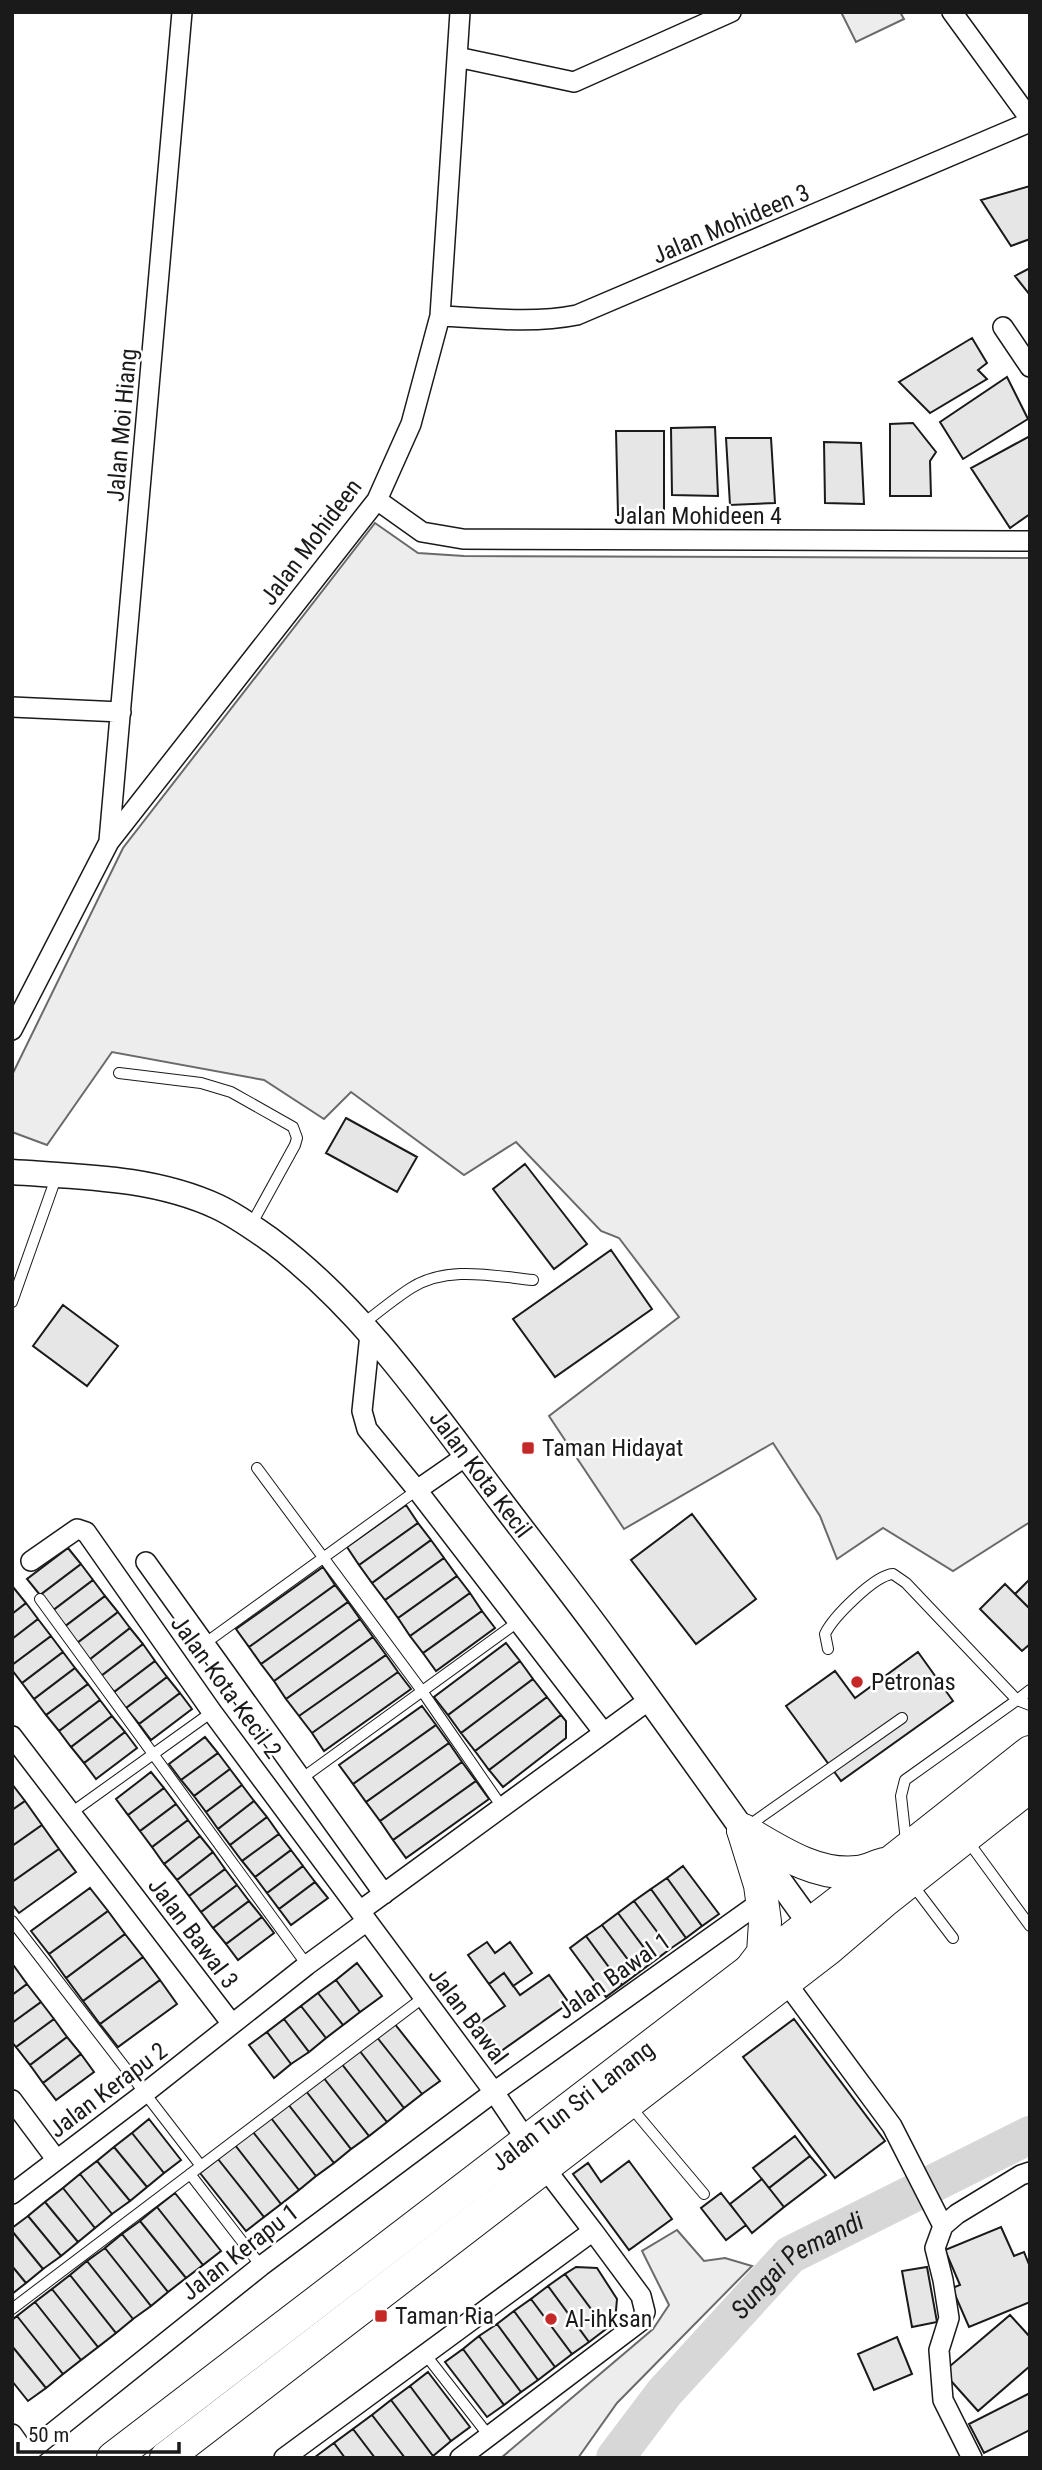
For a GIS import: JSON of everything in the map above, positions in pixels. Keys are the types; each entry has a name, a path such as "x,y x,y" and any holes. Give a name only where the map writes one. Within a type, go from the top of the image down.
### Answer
{"main road":[{"name":"Jalan Tun Sri Lanang","path":"169,2457 785,1982 819,1936 1030,1752"},
{"name":"Jalan Tun Sri Lanang","path":"903,1864 965,1837 1030,1786"},
{"path":"743,1830 792,1859 833,1871 859,1872 903,1864"},
{"path":"743,1830 760,1885 765,1922 763,1952 749,1971"},
{"name":"Jalan Tun Sri Lanang","path":"113,2458 749,1971 819,1936"}],"street":[{"name":"Jalan Moi Hiang","path":"109,842 183,12"},
{"name":"Jalan Mohideen","path":"12,1030 109,842 377,500 411,424 440,316 460,12"},
{"path":"457,57 574,82 731,12"},
{"path":"952,12 1030,120"},
{"name":"Jalan Mohideen 3","path":"440,316 527,320 577,315 1030,120"},
{"path":"1003,327 1030,367"},
{"name":"Jalan Mohideen 4","path":"377,500 422,532 463,539 1030,541"},
{"path":"12,707 121,712"},
{"name":"Jalan Kota Kecil","path":"12,1172 149,1184 186,1194 251,1226 317,1278 366,1329 466,1456 649,1700 819,1936"},
{"path":"366,1329 362,1411 367,1429 604,1733"},
{"path":"417,1490 466,1456"},
{"name":"Jalan Kota Kecil 2","path":"31,1560 77,1529 83,1530 212,1712 364,1916"},
{"path":"146,1562 384,1894"},
{"name":"Jalan Bawal 3","path":"12,1736 232,2024 307,1965 364,1916 384,1894 649,1700"},
{"name":"Jalan Bawal 1","path":"494,2092 762,1901"},
{"name":"Jalan Bawal","path":"364,1916 527,2141"},
{"path":"785,1982 892,2126 939,2217 935,2248 949,2318 939,2350 943,2400 972,2458"},
{"name":"Jalan Kerapu 2","path":"12,2194 232,2024"},
{"name":"Jalan Kerapu 1","path":"26,2457 261,2266 494,2092"},
{"path":"12,2100 56,2160"},
{"path":"460,2458 636,2327 645,2312 640,2296 544,2167"},
{"path":"939,2217 967,2208 1030,2172"},
{"path":"284,2458 593,2231"},
{"path":"153,2428 169,2457"},
{"path":"12,2434 26,2457"}],"lane":[{"path":"119,1073 201,1083 231,1092 293,1127 297,1139 295,1144 251,1226"},
{"path":"12,1302 58,1175"},
{"path":"366,1329 412,1287 441,1276 480,1274 533,1280"},
{"path":"257,1468 422,1691 502,1807"},
{"path":"204,1644 417,1490"},
{"path":"828,1649 825,1634 832,1620 879,1578 893,1574 906,1583 1017,1700 1030,1705"},
{"path":"40,1600 307,1965"},
{"path":"301,1779 519,1621"},
{"path":"953,1938 903,1864 901,1796 905,1780 1030,1690"},
{"path":"71,1813 212,1712"},
{"path":"743,1830 902,1718"},
{"path":"965,1837 1030,1926"},
{"path":"12,1921 201,2165"},
{"path":"12,2309 424,1997"},
{"path":"627,2103 704,2194"},
{"path":"190,2174 261,2266"},
{"path":"425,2354 489,2436"}],"shaded area":[{"path":"841,12 900,12 904,19 856,42"},
{"path":"375,523 418,553 464,556 1030,558 1030,1522 953,1571 883,1528 837,1559 820,1516 773,1443 624,1529 549,1416 679,1317 619,1238 601,1231 516,1142 464,1175 351,1092 324,1119 264,1080 112,1052 47,1145 12,1132 12,1075 123,848"},
{"path":"677,2230 704,2261 725,2258 752,2266 617,2403 578,2458 501,2458 653,2329 669,2305 642,2251"}],"building":[{"path":"1030,186 1030,239 1011,246 981,200"},
{"path":"1030,268 1030,295 1015,276"},
{"path":"972,338 987,363 978,370 987,379 930,413 899,382"},
{"path":"1007,377 1028,419 963,459 940,422"},
{"path":"913,423 936,452 930,461 931,496 890,496 890,424"},
{"path":"715,427 718,496 672,495 671,428"},
{"path":"616,431 664,431 664,517 618,515"},
{"path":"1030,436 1030,514 1010,528 971,468"},
{"path":"726,438 771,438 775,503 730,505"},
{"path":"824,442 861,443 864,504 825,503"},
{"path":"346,1118 417,1157 397,1192 326,1153"},
{"path":"525,1164 587,1244 554,1269 493,1189"},
{"path":"611,1250 652,1309 555,1377 513,1319"},
{"path":"63,1305 118,1346 87,1386 33,1346"},
{"path":"406,1505 418,1523 359,1565 347,1547"},
{"path":"692,1514 756,1599 696,1644 631,1560"},
{"path":"418,1523 431,1540 372,1583 359,1565"},
{"path":"431,1540 444,1558 385,1600 372,1583"},
{"path":"68,1548 81,1564 40,1595 27,1579"},
{"path":"444,1558 457,1576 398,1618 385,1600"},
{"path":"81,1564 93,1580 52,1611 40,1595"},
{"path":"323,1567 335,1585 249,1647 236,1629"},
{"path":"457,1576 470,1593 410,1636 398,1618"},
{"path":"1030,1579 1030,1609 1015,1594"},
{"path":"93,1580 105,1596 64,1627 52,1611"},
{"path":"1005,1584 1030,1609 1030,1644 1022,1651 980,1609"},
{"path":"335,1585 348,1602 261,1664 249,1647"},
{"path":"12,1588 26,1603 12,1614"},
{"path":"470,1593 482,1611 423,1653 410,1636"},
{"path":"105,1596 118,1612 77,1643 64,1627"},
{"path":"348,1602 360,1619 274,1681 261,1664"},
{"path":"26,1603 38,1619 12,1639 12,1614"},
{"path":"482,1611 495,1628 436,1671 423,1653"},
{"path":"118,1612 130,1628 89,1660 77,1643"},
{"path":"38,1619 51,1636 12,1665 12,1639"},
{"path":"360,1619 373,1637 286,1699 274,1681"},
{"path":"130,1628 143,1644 101,1676 89,1660"},
{"path":"51,1636 63,1652 22,1683 12,1670 12,1665"},
{"path":"373,1637 386,1655 299,1716 286,1699"},
{"path":"506,1643 520,1661 448,1715 434,1697"},
{"path":"143,1644 155,1661 114,1692 101,1676"},
{"path":"63,1652 75,1668 34,1699 22,1683"},
{"path":"918,1652 953,1701 841,1781 786,1706 835,1671 855,1698"},
{"path":"386,1655 398,1672 312,1733 299,1716"},
{"path":"155,1661 167,1677 126,1708 114,1692"},
{"path":"520,1661 533,1679 461,1733 448,1715"},
{"path":"75,1668 88,1684 46,1715 34,1699"},
{"path":"398,1672 411,1689 324,1751 312,1733"},
{"path":"167,1677 180,1693 139,1724 126,1708"},
{"path":"533,1679 547,1697 475,1751 461,1733"},
{"path":"88,1684 100,1700 59,1731 46,1715"},
{"path":"180,1693 192,1709 151,1740 139,1724"},
{"path":"547,1697 561,1715 489,1770 475,1751"},
{"path":"100,1700 112,1716 71,1747 59,1731"},
{"path":"422,1706 436,1725 353,1784 339,1765"},
{"path":"561,1715 566,1721 566,1738 503,1787 489,1770"},
{"path":"112,1716 125,1732 84,1763 71,1747"},
{"path":"436,1725 449,1743 366,1802 353,1784"},
{"path":"125,1732 137,1748 96,1779 84,1763"},
{"path":"205,1737 218,1753 181,1780 169,1764"},
{"path":"449,1743 462,1762 380,1821 366,1802"},
{"path":"218,1753 230,1769 194,1796 181,1780"},
{"path":"462,1762 476,1781 393,1840 380,1821"},
{"path":"230,1769 242,1785 206,1812 194,1796"},
{"path":"151,1772 164,1788 128,1815 116,1799"},
{"path":"476,1781 489,1799 406,1858 393,1840"},
{"path":"12,1784 25,1801 12,1810"},
{"path":"242,1785 254,1801 218,1829 206,1812"},
{"path":"164,1788 176,1804 140,1831 128,1815"},
{"path":"25,1801 42,1825 12,1846 12,1810"},
{"path":"254,1801 267,1817 230,1845 218,1829"},
{"path":"176,1804 188,1820 152,1847 140,1831"},
{"path":"267,1817 279,1834 242,1861 230,1845"},
{"path":"188,1820 200,1836 164,1864 152,1847"},
{"path":"42,1825 59,1849 12,1882 12,1846"},
{"path":"279,1834 291,1850 255,1877 242,1861"},
{"path":"200,1836 213,1852 177,1880 164,1864"},
{"path":"59,1849 76,1872 19,1913 12,1904 12,1882"},
{"path":"291,1850 303,1866 267,1893 255,1877"},
{"path":"213,1852 225,1869 189,1896 177,1880"},
{"path":"303,1866 315,1882 279,1909 267,1893"},
{"path":"683,1866 719,1914 702,1926 667,1878"},
{"path":"225,1869 237,1885 201,1912 189,1896"},
{"path":"667,1878 702,1926 686,1938 651,1889"},
{"path":"315,1882 328,1898 291,1925 279,1909"},
{"path":"237,1885 249,1901 213,1928 201,1912"},
{"path":"90,1888 108,1911 49,1954 31,1931"},
{"path":"651,1889 686,1938 670,1949 634,1901"},
{"path":"249,1901 262,1917 226,1944 213,1928"},
{"path":"634,1901 670,1949 654,1961 618,1913"},
{"path":"108,1911 125,1934 66,1978 49,1954"},
{"path":"618,1913 654,1961 638,1973 602,1925"},
{"path":"262,1917 274,1933 238,1960 226,1944"},
{"path":"602,1925 638,1973 622,1985 586,1936"},
{"path":"125,1934 143,1957 83,2001 66,1978"},
{"path":"586,1936 622,1985 606,1997 570,1948"},
{"path":"487,1942 495,1953 510,1942 532,1973 513,1986 504,1973 489,1984 468,1955"},
{"path":"143,1957 160,1980 100,2024 83,2001"},
{"path":"357,1963 382,1996 360,2012 336,1980"},
{"path":"14,1966 27,1984 12,1995 12,1967"},
{"path":"504,1973 520,1995 549,1975 569,2003 497,2054 477,2025 505,2006 489,1984"},
{"path":"160,1980 177,2004 118,2047 100,2024"},
{"path":"336,1980 360,2012 343,2025 318,1993"},
{"path":"27,1984 41,2002 12,2023 12,1995"},
{"path":"318,1993 343,2025 326,2038 301,2006"},
{"path":"41,2002 54,2019 16,2047 12,2042 12,2023"},
{"path":"301,2006 326,2038 309,2052 284,2019"},
{"path":"54,2019 67,2037 30,2065 16,2047"},
{"path":"284,2019 309,2052 291,2064 267,2032"},
{"path":"794,2019 885,2141 835,2178 743,2057"},
{"path":"394,2023 440,2081 422,2094 376,2036"},
{"path":"267,2032 291,2064 274,2078 249,2045"},
{"path":"376,2036 422,2094 404,2108 359,2050"},
{"path":"67,2037 81,2054 43,2083 30,2065"},
{"path":"359,2050 404,2108 387,2122 341,2063"},
{"path":"81,2054 94,2072 56,2100 43,2083"},
{"path":"341,2063 387,2122 369,2136 323,2077"},
{"path":"323,2077 369,2136 351,2149 306,2091"},
{"path":"306,2091 351,2149 334,2163 288,2104"},
{"path":"288,2104 334,2163 316,2176 271,2118"},
{"path":"271,2118 316,2176 299,2190 253,2132"},
{"path":"149,2119 181,2160 164,2173 132,2133"},
{"path":"253,2132 299,2190 281,2204 235,2145"},
{"path":"132,2133 164,2173 147,2187 114,2147"},
{"path":"795,2136 810,2156 769,2188 753,2168"},
{"path":"235,2145 281,2204 264,2217 218,2159"},
{"path":"114,2147 147,2187 130,2201 97,2161"},
{"path":"810,2156 826,2175 784,2207 769,2188"},
{"path":"218,2159 264,2217 246,2231 200,2173"},
{"path":"97,2161 130,2201 112,2214 80,2174"},
{"path":"629,2161 672,2219 629,2250 573,2174 588,2163 601,2182"},
{"path":"80,2174 112,2214 95,2228 63,2188"},
{"path":"762,2179 784,2207 752,2233 730,2204"},
{"path":"63,2188 95,2228 78,2242 45,2202"},
{"path":"175,2193 221,2251 203,2265 157,2207"},
{"path":"721,2193 746,2225 726,2240 701,2208"},
{"path":"45,2202 78,2242 61,2256 28,2216"},
{"path":"157,2207 203,2265 186,2278 140,2221"},
{"path":"28,2216 61,2256 43,2269 12,2231 12,2228"},
{"path":"140,2221 186,2278 168,2292 122,2234"},
{"path":"1001,2227 1014,2256 1024,2252 1030,2267 1030,2302 969,2327 952,2288 960,2285 945,2250"},
{"path":"12,2231 43,2269 26,2283 12,2266"},
{"path":"122,2234 168,2292 151,2306 105,2248"},
{"path":"105,2248 151,2306 133,2319 87,2261"},
{"path":"87,2261 133,2319 116,2333 70,2275"},
{"path":"12,2266 26,2283 12,2294"},
{"path":"576,2267 597,2268 617,2299 615,2322 606,2329 565,2274"},
{"path":"927,2267 937,2322 912,2327 902,2271"},
{"path":"565,2274 606,2329 589,2342 548,2286"},
{"path":"70,2275 116,2333 98,2347 52,2289"},
{"path":"548,2286 589,2342 572,2354 531,2299"},
{"path":"52,2289 98,2347 81,2360 35,2302"},
{"path":"531,2299 572,2354 555,2367 514,2311"},
{"path":"35,2302 81,2360 63,2374 17,2316"},
{"path":"514,2311 555,2367 538,2380 497,2324"},
{"path":"1010,2315 1030,2337 1030,2366 978,2411 943,2372"},
{"path":"17,2316 63,2374 46,2388 12,2346 12,2320"},
{"path":"497,2324 538,2380 521,2392 479,2336"},
{"path":"479,2336 521,2392 504,2405 463,2349"},
{"path":"897,2337 912,2374 874,2390 858,2354"},
{"path":"12,2346 46,2388 28,2401 12,2381"},
{"path":"463,2349 504,2405 487,2417 445,2362"},
{"path":"428,2372 470,2427 451,2441 410,2386"},
{"path":"410,2386 451,2441 433,2456 391,2400"},
{"path":"1030,2393 1030,2430 984,2453 969,2424"},
{"path":"391,2400 433,2456 405,2458 372,2415"},
{"path":"372,2415 405,2458 375,2458 353,2429"},
{"path":"353,2429 375,2458 345,2458 334,2443"},
{"path":"334,2443 345,2458 315,2457"}],"waterway":[{"name":"Sungai Pemandi","path":"615,2458 664,2393 790,2255 1030,2135"}],"place":[{"name":"Taman Hidayat","path":"528,1448"},
{"name":"Petronas","path":"857,1682"},
{"name":"Taman Ria","path":"381,2316"},
{"name":"Al-ihksan","path":"551,2319"}]}
